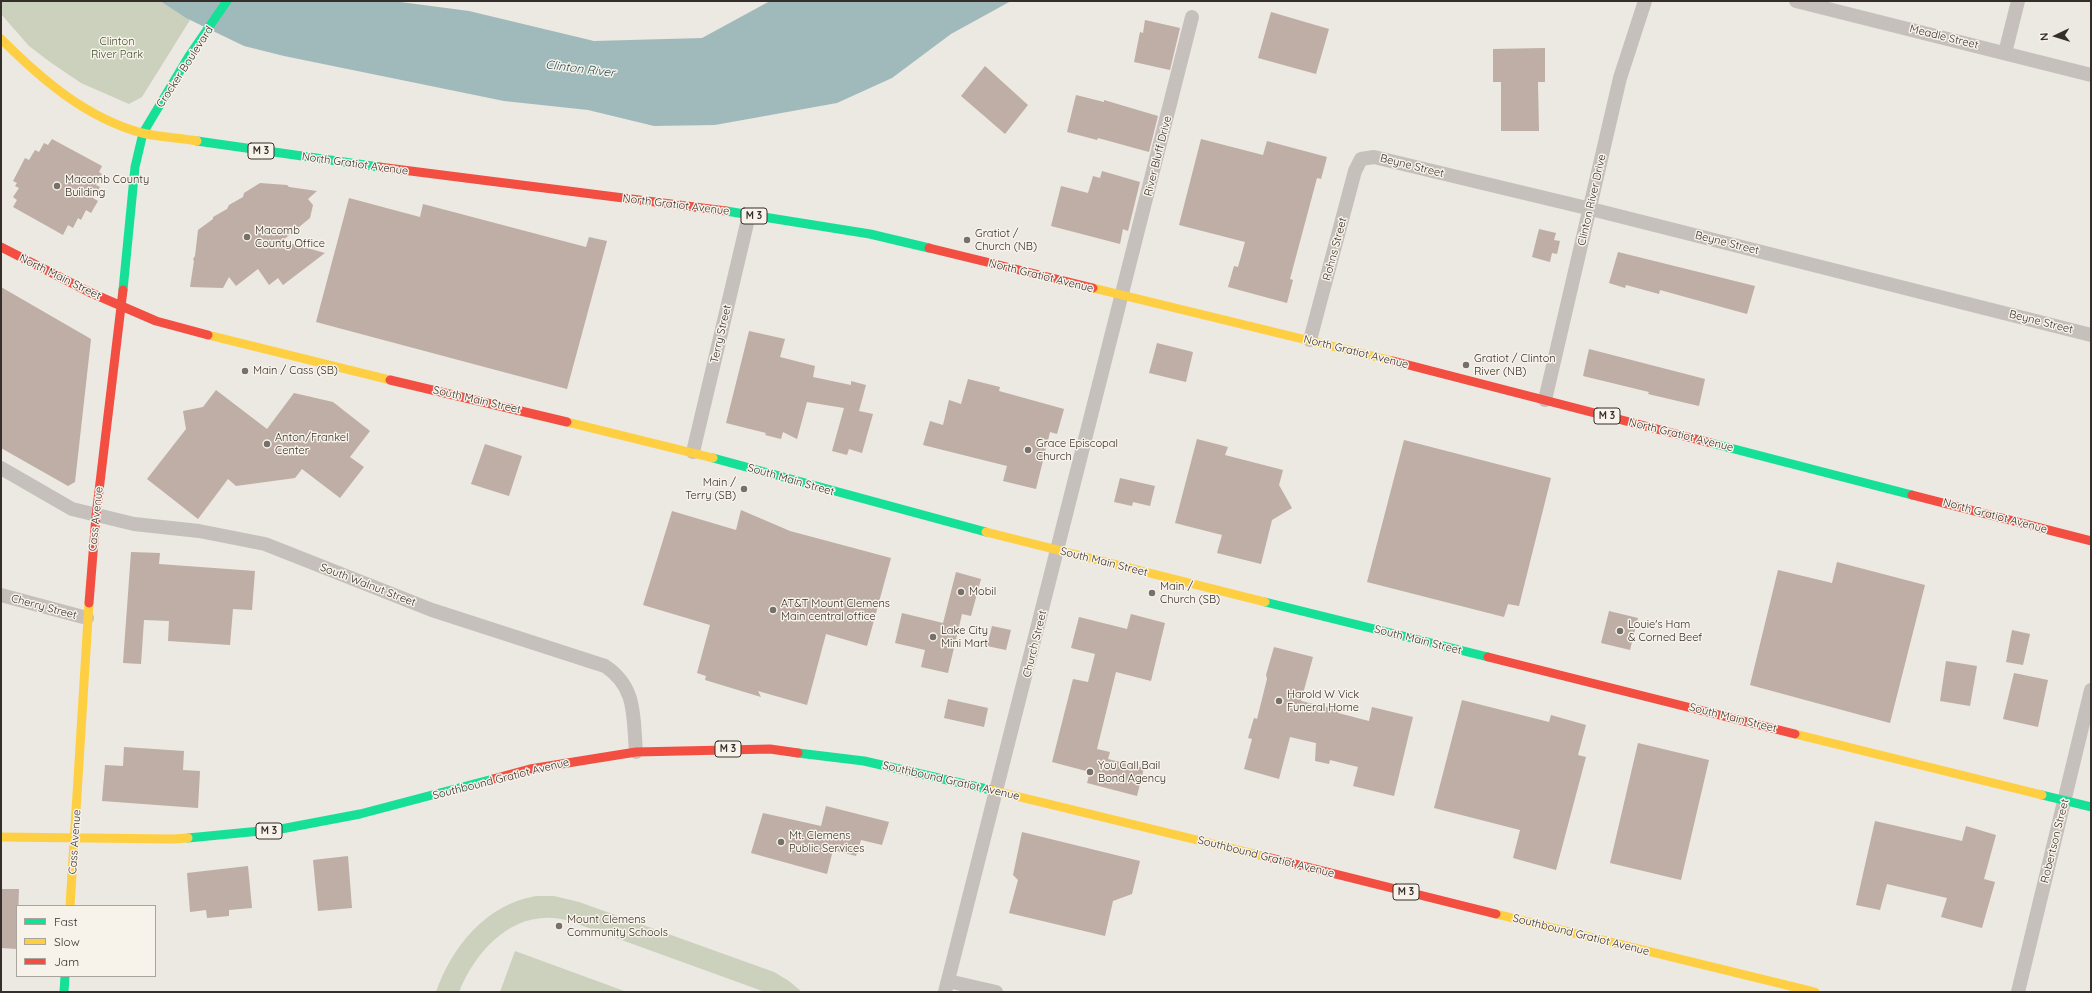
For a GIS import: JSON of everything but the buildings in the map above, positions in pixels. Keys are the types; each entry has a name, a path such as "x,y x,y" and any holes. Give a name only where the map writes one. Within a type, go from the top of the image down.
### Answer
{"main road":[{"name":"Crocker Boulevard","path":"144,133 189,56 227,1"},
{"name":"North Gratiot Avenue","path":"1,39 27,66 83,108 118,126 144,133 380,167 749,215 870,234 1122,296 1310,340 2091,541"},
{"name":"Cass Avenue","path":"70,905 87,618 96,516 121,305 135,167 144,133"},
{"name":"North Main Street","path":"1,247 89,292 121,305"},
{"name":"South Main Street","path":"121,305 156,321 246,345 693,452 933,519 1058,551 2091,807"},
{"name":"Southbound Gratiot Avenue","path":"74,839 173,839 281,829 360,814 530,769 636,752 770,749 864,761 998,791 1815,992"},
{"name":"M 3","path":"1,836 74,839"},
{"path":"64,992 65,977"}],"street":[{"name":"Clinton River Drive","path":"1545,400 1620,78 1645,1"},
{"name":"Meadle Street","path":"1796,1 2091,75"},
{"path":"2005,53 2018,1"},
{"name":"River Bluff Drive","path":"1122,296 1192,17"},
{"name":"Beyne Street","path":"1361,159 1374,157 1590,209 2091,335"},
{"name":"Rohns Street","path":"1310,340 1356,171 1361,159"},
{"name":"Terry Street","path":"693,452 749,215"},
{"name":"Church Street","path":"947,986 998,791 1122,296"},
{"name":"South Walnut Street","path":"1,468 72,509 96,516 149,527 199,531 265,544 432,610 597,662 615,672 630,694 636,752"},
{"name":"Cherry Street","path":"1,596 87,618"},
{"name":"Robertson Street","path":"2018,992 2066,800 2091,690"},
{"path":"947,986 996,992"}],"green space":[{"name":"Clinton River Park","path":"1,1 160,1 190,20 142,97 129,104 81,83 29,46 1,14"},
{"path":"536,896 554,896 579,902 774,972 789,981 802,992 765,992 572,922 553,918 535,919 518,924 502,933 489,945 477,960 467,975 459,992 436,992 451,959 474,930 487,918 502,908 518,901"},
{"path":"515,951 627,992 500,992"}],"water":[{"name":"Clinton River","path":"160,1 393,1 469,11 594,41 702,38 770,1 1011,1 951,34 892,78 837,103 715,125 654,126 588,110 504,101 284,56 244,46 186,18"}],"traffic: fast":[{"path":"123,290 135,167 143,133 189,56 227,1"},
{"path":"197,141 379,167"},
{"path":"726,211 870,234 929,248"},
{"path":"1711,443 1912,495"},
{"path":"713,458 986,532"},
{"path":"1265,602 1488,657"},
{"path":"798,753 864,761 991,790"},
{"path":"188,838 281,829 360,814 493,779"},
{"path":"2042,795 2091,807"},
{"path":"64,992 65,977"}],"traffic: slow":[{"path":"1,39 48,82 83,107 102,118 142,133 197,141"},
{"path":"1093,288 1393,361"},
{"path":"208,335 390,380"},
{"path":"567,422 713,458"},
{"path":"986,532 1265,602"},
{"path":"70,905 89,603"},
{"path":"1795,734 2042,795"},
{"path":"991,790 1267,857"},
{"path":"1,837 188,838"},
{"path":"1496,914 1815,992"}],"traffic: jam":[{"path":"379,167 726,211"},
{"path":"1,247 89,292 156,321 208,335"},
{"path":"929,248 1093,288"},
{"path":"89,603 96,516 123,290"},
{"path":"1393,361 1711,443"},
{"path":"390,380 567,422"},
{"path":"1912,495 2091,541"},
{"path":"1488,657 1795,734"},
{"path":"493,779 530,769 636,752 770,749 798,753"},
{"path":"1267,857 1496,914"}],"place":[{"name":"Macomb County Building","path":"57,186"},
{"name":"Macomb County Office","path":"247,237"},
{"name":"Gratiot / Church (NB)","path":"967,240"},
{"name":"Gratiot / Clinton River (NB)","path":"1466,365"},
{"name":"Main / Cass (SB)","path":"245,371"},
{"name":"Anton/Frankel Center","path":"267,444"},
{"name":"Grace Episcopal Church","path":"1028,450"},
{"name":"Main / Terry (SB)","path":"744,489"},
{"name":"Mobil","path":"961,592"},
{"name":"Main / Church (SB)","path":"1152,593"},
{"name":"AT&T Mount Clemens Main central office","path":"773,610"},
{"name":"Louie's Ham & Corned Beef","path":"1620,631"},
{"name":"Lake City Mini Mart","path":"933,637"},
{"name":"Harold W Vick Funeral Home","path":"1279,701"},
{"name":"You Call Bail Bond Agency","path":"1090,772"},
{"name":"Mt. Clemens Public Services","path":"781,842"},
{"name":"Mount Clemens Community Schools","path":"559,926"}]}
